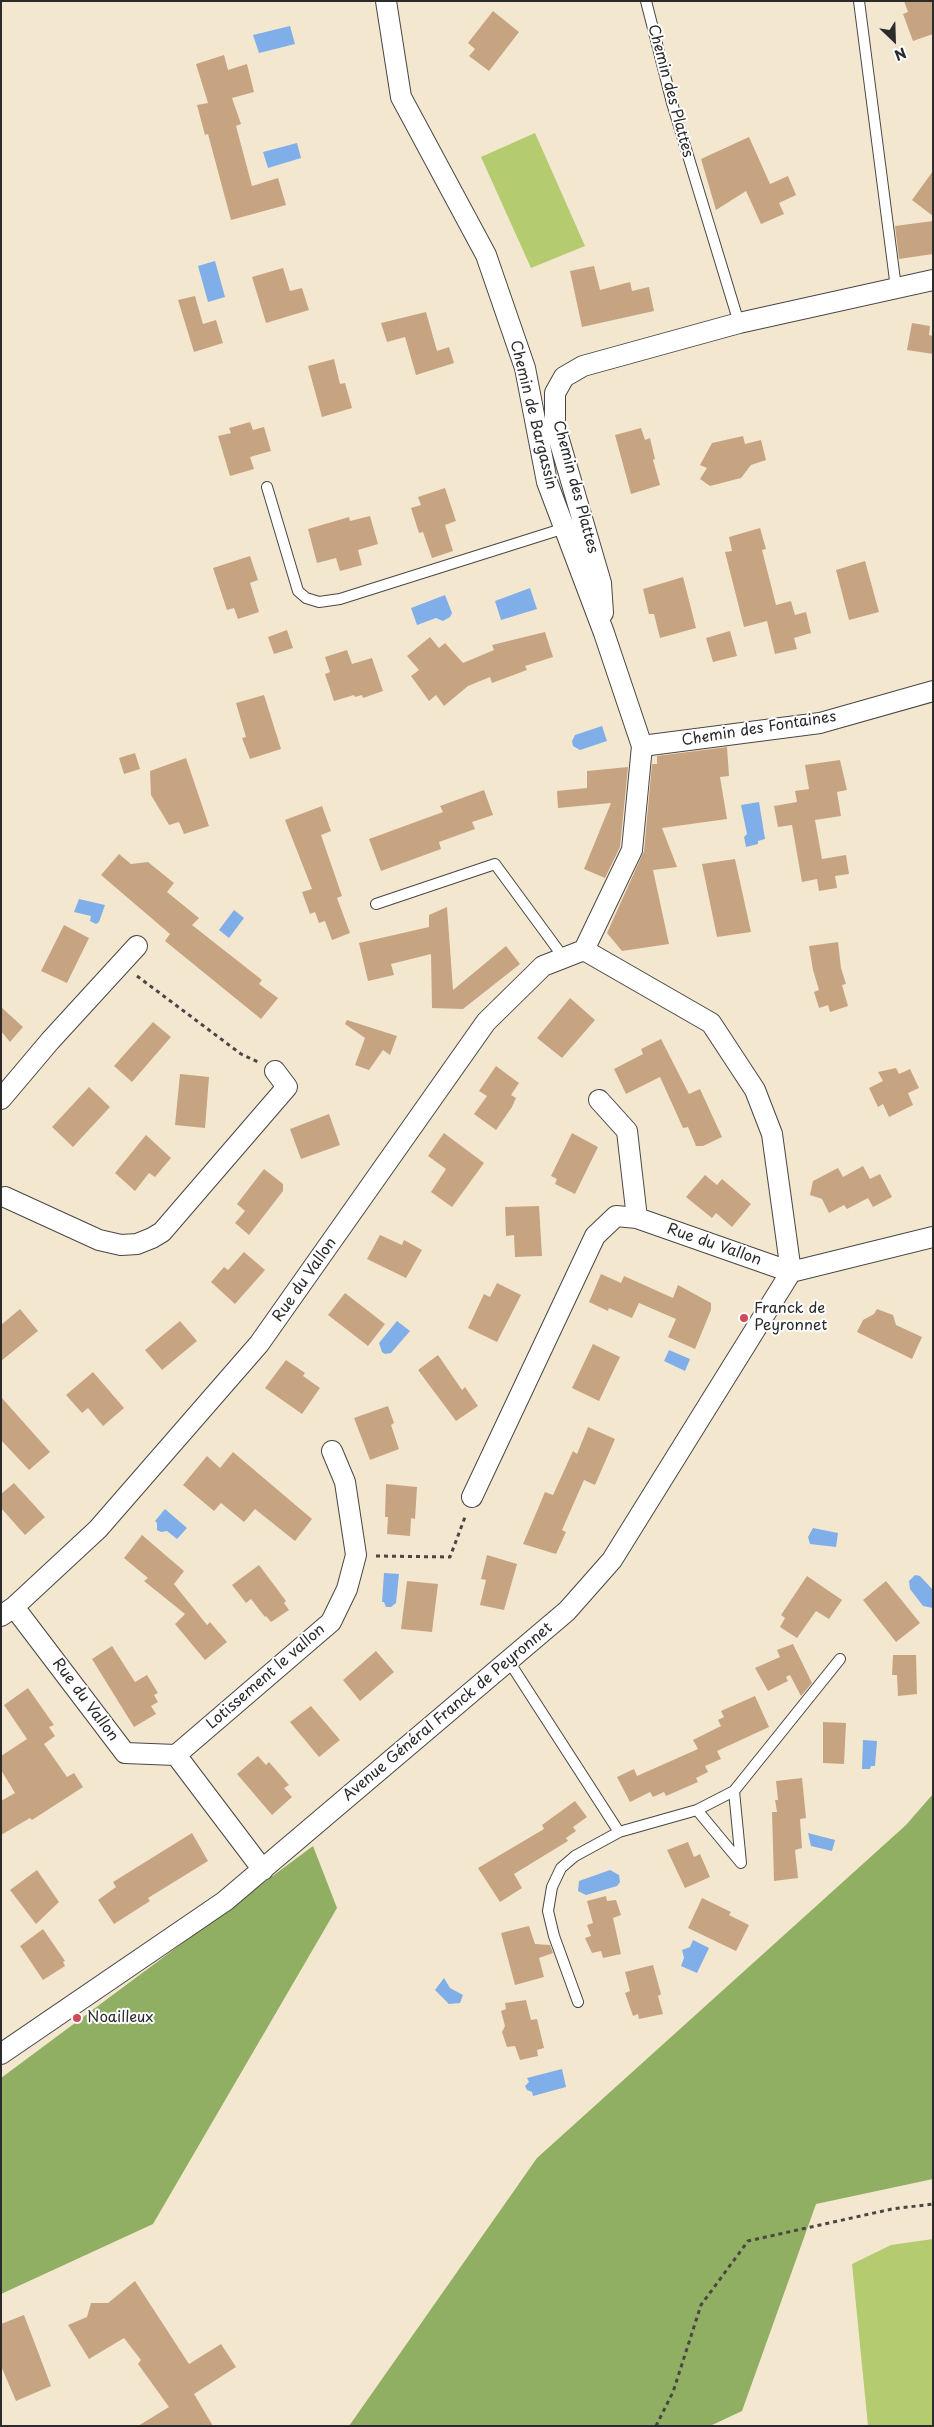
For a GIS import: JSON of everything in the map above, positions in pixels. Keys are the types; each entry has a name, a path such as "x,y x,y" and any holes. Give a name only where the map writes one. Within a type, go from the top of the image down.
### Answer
{"street":[{"name":"Chemin de Bargassin","path":"386,1 401,98 486,255 525,368 548,482 604,633 642,746 632,850 584,950"},
{"name":"Chemin des Plattes","path":"604,633 601,583 556,426 555,393 564,377 583,366 739,323 933,280"},
{"name":"Chemin des Fontaines","path":"642,746 820,723 933,691"},
{"path":"1,1099 137,946"},
{"name":"Rue du Vallon","path":"176,1755 125,1753 8,1612 98,1529 259,1344 486,1022 543,966 584,950"},
{"path":"584,950 711,1023 755,1090 772,1134 792,1272 933,1237"},
{"path":"2,1193 98,1240 121,1245 137,1244 152,1238 162,1232 287,1088 274,1071"},
{"path":"599,1100 627,1131 637,1218"},
{"name":"Rue du Vallon","path":"472,1497 595,1236 616,1216 637,1218 792,1272"},
{"name":"Avenue Général Franck de Peyronnet","path":"1,2054 225,1901 567,1611 612,1560 792,1272"},
{"name":"Lotissement le vallon","path":"176,1755 331,1622 347,1589 356,1555 345,1482 332,1451"},
{"path":"176,1755 263,1870"}],"lane":[{"name":"Chemin des Plattes","path":"646,1 672,103 739,323"},
{"path":"859,1 896,288"},
{"path":"267,487 298,591 306,598 319,602 340,599 565,528"},
{"path":"376,904 495,864 564,958"},
{"path":"578,2002 554,1936 548,1911 552,1887 561,1868 575,1856 619,1832 697,1810 734,1791 840,1659"},
{"path":"508,1660 619,1832"},
{"path":"697,1810 741,1862 734,1791"}],"path":[{"path":"121,964 241,1054"},
{"path":"356,1555 450,1557 472,1497"},
{"path":"656,2426 673,2392 701,2305 748,2241 892,2209 933,2204"}],"green space":[{"path":"535,133 585,246 531,268 481,157"},
{"path":"933,1794 933,2179 816,2204 742,2411 710,2426 349,2426 537,2158 906,1825"},
{"path":"313,1846 337,1908 153,2224 1,2294 1,2078"},
{"path":"933,2239 933,2426 868,2426 852,2264 891,2245"}],"water":[{"path":"290,26 295,44 259,53 253,35"},
{"path":"297,143 301,158 268,168 263,152"},
{"path":"215,261 225,297 208,302 198,266"},
{"path":"530,588 537,609 501,620 495,601"},
{"path":"445,595 452,613 450,617 443,621 436,618 417,625 411,608"},
{"path":"602,726 607,741 580,750 573,746 572,741 575,735"},
{"path":"759,802 765,839 758,841 758,844 746,847 744,837 747,834 741,805"},
{"path":"79,899 105,905 99,922 96,924 90,921 91,916 74,912"},
{"path":"234,910 244,918 229,938 219,930"},
{"path":"397,1321 410,1331 391,1353 385,1354 382,1352 379,1343"},
{"path":"669,1350 690,1359 685,1371 664,1361"},
{"path":"165,1509 187,1528 177,1539 167,1531 161,1532 157,1530 157,1523 155,1521"},
{"path":"813,1528 838,1533 836,1547 810,1544 808,1537"},
{"path":"384,1573 399,1574 396,1603 391,1607 386,1607 384,1602 382,1602"},
{"path":"915,1575 920,1576 933,1590 933,1608 923,1606 910,1589 909,1581"},
{"path":"863,1740 877,1741 875,1766 871,1766 870,1769 862,1769"},
{"path":"808,1833 835,1840 832,1851 811,1846"},
{"path":"610,1870 619,1875 620,1882 617,1886 586,1895 578,1891 579,1881"},
{"path":"693,1940 709,1948 697,1973 681,1966 684,1958 682,1950 690,1947"},
{"path":"444,1978 450,1988 463,1995 460,2003 449,2004 435,1990"},
{"path":"562,2069 566,2087 533,2096 532,2092 527,2090 525,2086 529,2082 527,2078"}],"building":[{"path":"904,1 933,1 933,34 913,41 903,14 908,12"},
{"path":"493,11 519,32 489,71 469,56 475,49 468,43"},
{"path":"224,55 228,70 247,64 254,92 232,98 241,124 236,126 252,186 278,178 286,205 231,220 208,134 205,135 197,105 208,103 196,64"},
{"path":"749,137 770,184 788,176 796,195 779,203 784,214 761,224 746,191 716,210 701,159"},
{"path":"933,171 933,216 912,200"},
{"path":"933,221 933,254 899,259 895,226"},
{"path":"594,266 600,290 630,282 632,291 649,287 654,311 582,327 570,271"},
{"path":"283,268 290,291 302,288 309,310 266,323 252,277"},
{"path":"195,296 203,324 216,320 223,343 194,352 178,300"},
{"path":"426,312 437,351 449,347 454,363 416,375 405,337 387,342 381,323"},
{"path":"912,323 930,326 929,335 933,336 933,354 907,350"},
{"path":"334,359 340,384 345,383 352,408 322,417 308,366"},
{"path":"250,422 253,430 264,427 271,451 250,457 254,469 230,476 218,436 231,433 229,428"},
{"path":"641,428 645,440 650,438 655,459 653,460 660,485 631,494 615,435"},
{"path":"743,436 745,444 761,440 766,460 751,465 741,478 710,486 700,479 707,468 700,465 712,443"},
{"path":"445,488 456,521 445,525 453,551 432,558 423,532 419,533 411,508 421,505 418,497"},
{"path":"370,516 378,544 358,550 362,565 340,571 336,558 317,563 308,529 349,517 350,521"},
{"path":"760,528 766,549 762,550 776,605 791,601 795,615 806,612 811,633 794,638 797,649 775,654 767,621 744,627 725,552 732,551 729,537"},
{"path":"250,556 258,580 250,583 259,612 238,619 234,608 227,610 213,568"},
{"path":"865,561 879,612 849,620 836,570"},
{"path":"683,577 696,628 660,638 654,614 649,614 643,589"},
{"path":"287,630 293,648 274,654 268,637"},
{"path":"730,631 737,656 713,662 706,638"},
{"path":"545,632 553,657 525,666 527,670 492,683 490,677 468,686 444,706 436,695 429,701 411,676 419,670 407,656 430,637 439,648 445,643 463,663 494,650 492,645"},
{"path":"347,650 352,664 372,658 383,691 363,698 362,695 355,697 354,695 334,701 325,674 330,672 325,657"},
{"path":"264,695 281,749 250,759 242,738 246,737 236,703"},
{"path":"727,747 729,776 720,777 727,819 662,828 677,867 653,870 669,944 622,951 607,933 644,851 652,764 657,764 657,756"},
{"path":"135,753 140,769 124,774 119,758"},
{"path":"186,758 209,826 184,834 179,822 169,825 151,795 150,771"},
{"path":"840,760 847,790 837,792 841,816 815,820 822,859 846,855 849,874 835,876 837,888 819,891 817,879 802,882 792,825 778,827 774,806 797,802 795,791 809,789 805,765"},
{"path":"628,767 620,847 605,878 584,869 611,803 558,808 557,791 587,788 587,771"},
{"path":"484,790 493,815 472,822 475,829 439,842 441,849 381,871 369,839 443,812 440,806"},
{"path":"322,806 331,831 321,835 342,896 337,898 350,933 332,940 325,921 319,923 315,912 310,914 302,892 312,889 285,820"},
{"path":"119,854 131,864 148,862 174,883 167,892 199,918 192,925 262,980 259,984 278,998 261,1019 165,941 170,934 101,875"},
{"path":"735,859 751,932 717,937 702,864"},
{"path":"447,907 453,990 506,946 520,964 463,1009 432,1008 431,954 391,964 394,975 368,981 359,943 429,927 429,915"},
{"path":"64,925 89,938 67,983 41,971"},
{"path":"838,942 841,968 846,984 842,985 848,1006 830,1012 828,1005 819,1008 814,992 819,990 809,946"},
{"path":"570,998 595,1020 562,1058 537,1038"},
{"path":"1,1007 23,1027 10,1042 1,1031"},
{"path":"347,1020 397,1036 390,1055 383,1050 369,1070 355,1065 365,1038 345,1024"},
{"path":"153,1022 171,1037 132,1082 114,1066"},
{"path":"661,1039 689,1094 700,1089 722,1137 703,1146 696,1146 688,1127 683,1128 660,1077 626,1094 614,1069 643,1054 641,1049"},
{"path":"496,1066 519,1083 511,1095 516,1098 512,1107 496,1130 474,1114 487,1096 479,1091"},
{"path":"896,1068 899,1074 910,1069 919,1088 908,1093 913,1105 889,1117 883,1104 878,1107 869,1088 883,1081 878,1072"},
{"path":"180,1074 209,1077 205,1128 175,1125"},
{"path":"89,1087 110,1107 73,1147 52,1127"},
{"path":"329,1114 340,1145 301,1159 290,1129"},
{"path":"444,1133 484,1163 452,1207 431,1192 446,1169 428,1156"},
{"path":"572,1133 598,1147 575,1194 555,1184 557,1179 551,1176"},
{"path":"146,1135 171,1158 155,1177 149,1173 135,1191 115,1173"},
{"path":"863,1166 870,1179 880,1174 892,1197 873,1207 868,1198 847,1209 844,1205 829,1213 822,1199 810,1195 813,1181 838,1168 843,1177"},
{"path":"264,1169 283,1184 283,1191 249,1235 235,1223 245,1211 237,1204"},
{"path":"705,1175 717,1185 722,1179 751,1204 732,1227 716,1213 712,1218 686,1197"},
{"path":"539,1206 542,1256 515,1257 514,1235 506,1236 505,1207"},
{"path":"380,1235 402,1245 404,1240 422,1250 406,1278 367,1259"},
{"path":"244,1252 265,1270 235,1304 211,1282 224,1267 228,1270"},
{"path":"601,1274 621,1283 624,1276 673,1298 678,1285 711,1303 711,1310 695,1349 668,1337 676,1319 639,1303 632,1318 609,1308 608,1311 589,1302"},
{"path":"497,1283 521,1295 497,1342 468,1328 484,1294 490,1297"},
{"path":"345,1293 385,1324 368,1346 328,1315"},
{"path":"20,1309 38,1331 1,1361 1,1325"},
{"path":"877,1309 893,1315 896,1325 922,1337 912,1359 857,1332 863,1320 874,1314"},
{"path":"180,1321 197,1341 162,1370 145,1350"},
{"path":"593,1344 620,1357 599,1401 572,1388"},
{"path":"438,1355 462,1390 465,1387 478,1406 456,1421 418,1370"},
{"path":"286,1360 305,1373 303,1376 320,1388 302,1414 265,1388"},
{"path":"93,1372 124,1408 103,1426 88,1408 82,1413 66,1395"},
{"path":"1,1397 50,1452 29,1470 1,1440"},
{"path":"388,1406 394,1423 391,1425 399,1449 370,1460 354,1418"},
{"path":"588,1427 615,1439 595,1485 584,1480 562,1530 566,1532 556,1554 523,1544 545,1492 553,1495 573,1451 577,1454"},
{"path":"233,1452 312,1519 295,1541 255,1509 244,1522 221,1503 214,1511 183,1485 207,1456 220,1468"},
{"path":"14,1483 45,1517 25,1535 1,1508 1,1494"},
{"path":"386,1484 417,1487 415,1519 411,1518 410,1536 387,1534 388,1517 385,1517"},
{"path":"142,1535 184,1571 174,1584 207,1625 210,1622 227,1642 205,1660 175,1624 185,1614 144,1581 148,1578 124,1558"},
{"path":"487,1555 517,1564 504,1610 480,1605 486,1580 481,1579"},
{"path":"259,1565 286,1601 284,1603 289,1610 271,1622 251,1599 246,1603 232,1585"},
{"path":"807,1576 842,1600 829,1619 816,1611 797,1638 780,1627 785,1618 781,1615"},
{"path":"407,1581 438,1584 432,1632 401,1629"},
{"path":"886,1581 920,1623 896,1642 863,1600"},
{"path":"793,1644 812,1683 801,1696 790,1675 786,1677 788,1681 768,1691 755,1668 780,1657 777,1650"},
{"path":"112,1646 135,1682 147,1675 158,1693 154,1695 158,1702 151,1706 156,1714 134,1727 92,1659"},
{"path":"376,1651 394,1672 360,1701 343,1680"},
{"path":"893,1655 916,1655 917,1694 898,1696 897,1675 892,1675"},
{"path":"28,1688 54,1725 49,1727 55,1736 44,1744 67,1777 74,1773 83,1787 32,1820 30,1818 1,1835 1,1801 15,1793 1,1770 1,1756 27,1739 4,1705"},
{"path":"755,1696 769,1727 717,1751 721,1759 705,1766 708,1772 696,1778 698,1782 666,1796 664,1792 653,1797 650,1792 630,1802 617,1777 634,1769 637,1776 698,1749 693,1740 721,1726 718,1720 724,1717 721,1711"},
{"path":"311,1706 340,1740 319,1757 290,1722"},
{"path":"823,1722 846,1723 844,1764 823,1763"},
{"path":"258,1756 266,1765 269,1762 289,1785 284,1788 292,1797 272,1815 237,1774"},
{"path":"802,1778 806,1818 800,1819 802,1848 795,1850 798,1878 774,1881 772,1812 777,1812 775,1800 778,1800 776,1781"},
{"path":"575,1801 587,1817 573,1827 576,1831 566,1838 568,1841 514,1874 522,1888 500,1902 478,1868 544,1829 542,1825"},
{"path":"192,1833 208,1861 148,1898 150,1901 114,1924 98,1900 116,1887 113,1882"},
{"path":"688,1842 694,1857 700,1854 710,1877 685,1888 667,1850"},
{"path":"37,1870 59,1902 36,1924 10,1890"},
{"path":"606,1896 607,1901 616,1900 621,1915 613,1918 621,1954 603,1958 601,1951 592,1953 585,1938 591,1936 587,1925 593,1923 587,1901"},
{"path":"702,1898 731,1912 729,1915 749,1925 736,1951 688,1928"},
{"path":"529,1926 535,1944 550,1945 553,1953 539,1958 544,1977 515,1985 501,1933"},
{"path":"43,1929 65,1961 63,1962 65,1966 43,1980 20,1946"},
{"path":"653,1965 661,1994 658,1996 663,2014 639,2019 638,2014 633,2016 625,1993 630,1991 625,1972"},
{"path":"526,2000 531,2020 537,2019 544,2048 537,2050 538,2056 520,2060 515,2046 507,2047 502,2032 505,2026 501,2011 506,2009 505,2003"},
{"path":"135,2281 189,2364 221,2344 236,2367 194,2394 213,2426 138,2426 169,2407 138,2364 141,2360 124,2338 89,2359 68,2325 87,2317 91,2303 108,2303"},
{"path":"24,2315 51,2386 16,2401 1,2366 1,2324"}],"place":[{"name":"Franck de Peyronnet","path":"744,1318"},
{"name":"Noailleux","path":"77,2018"}]}
